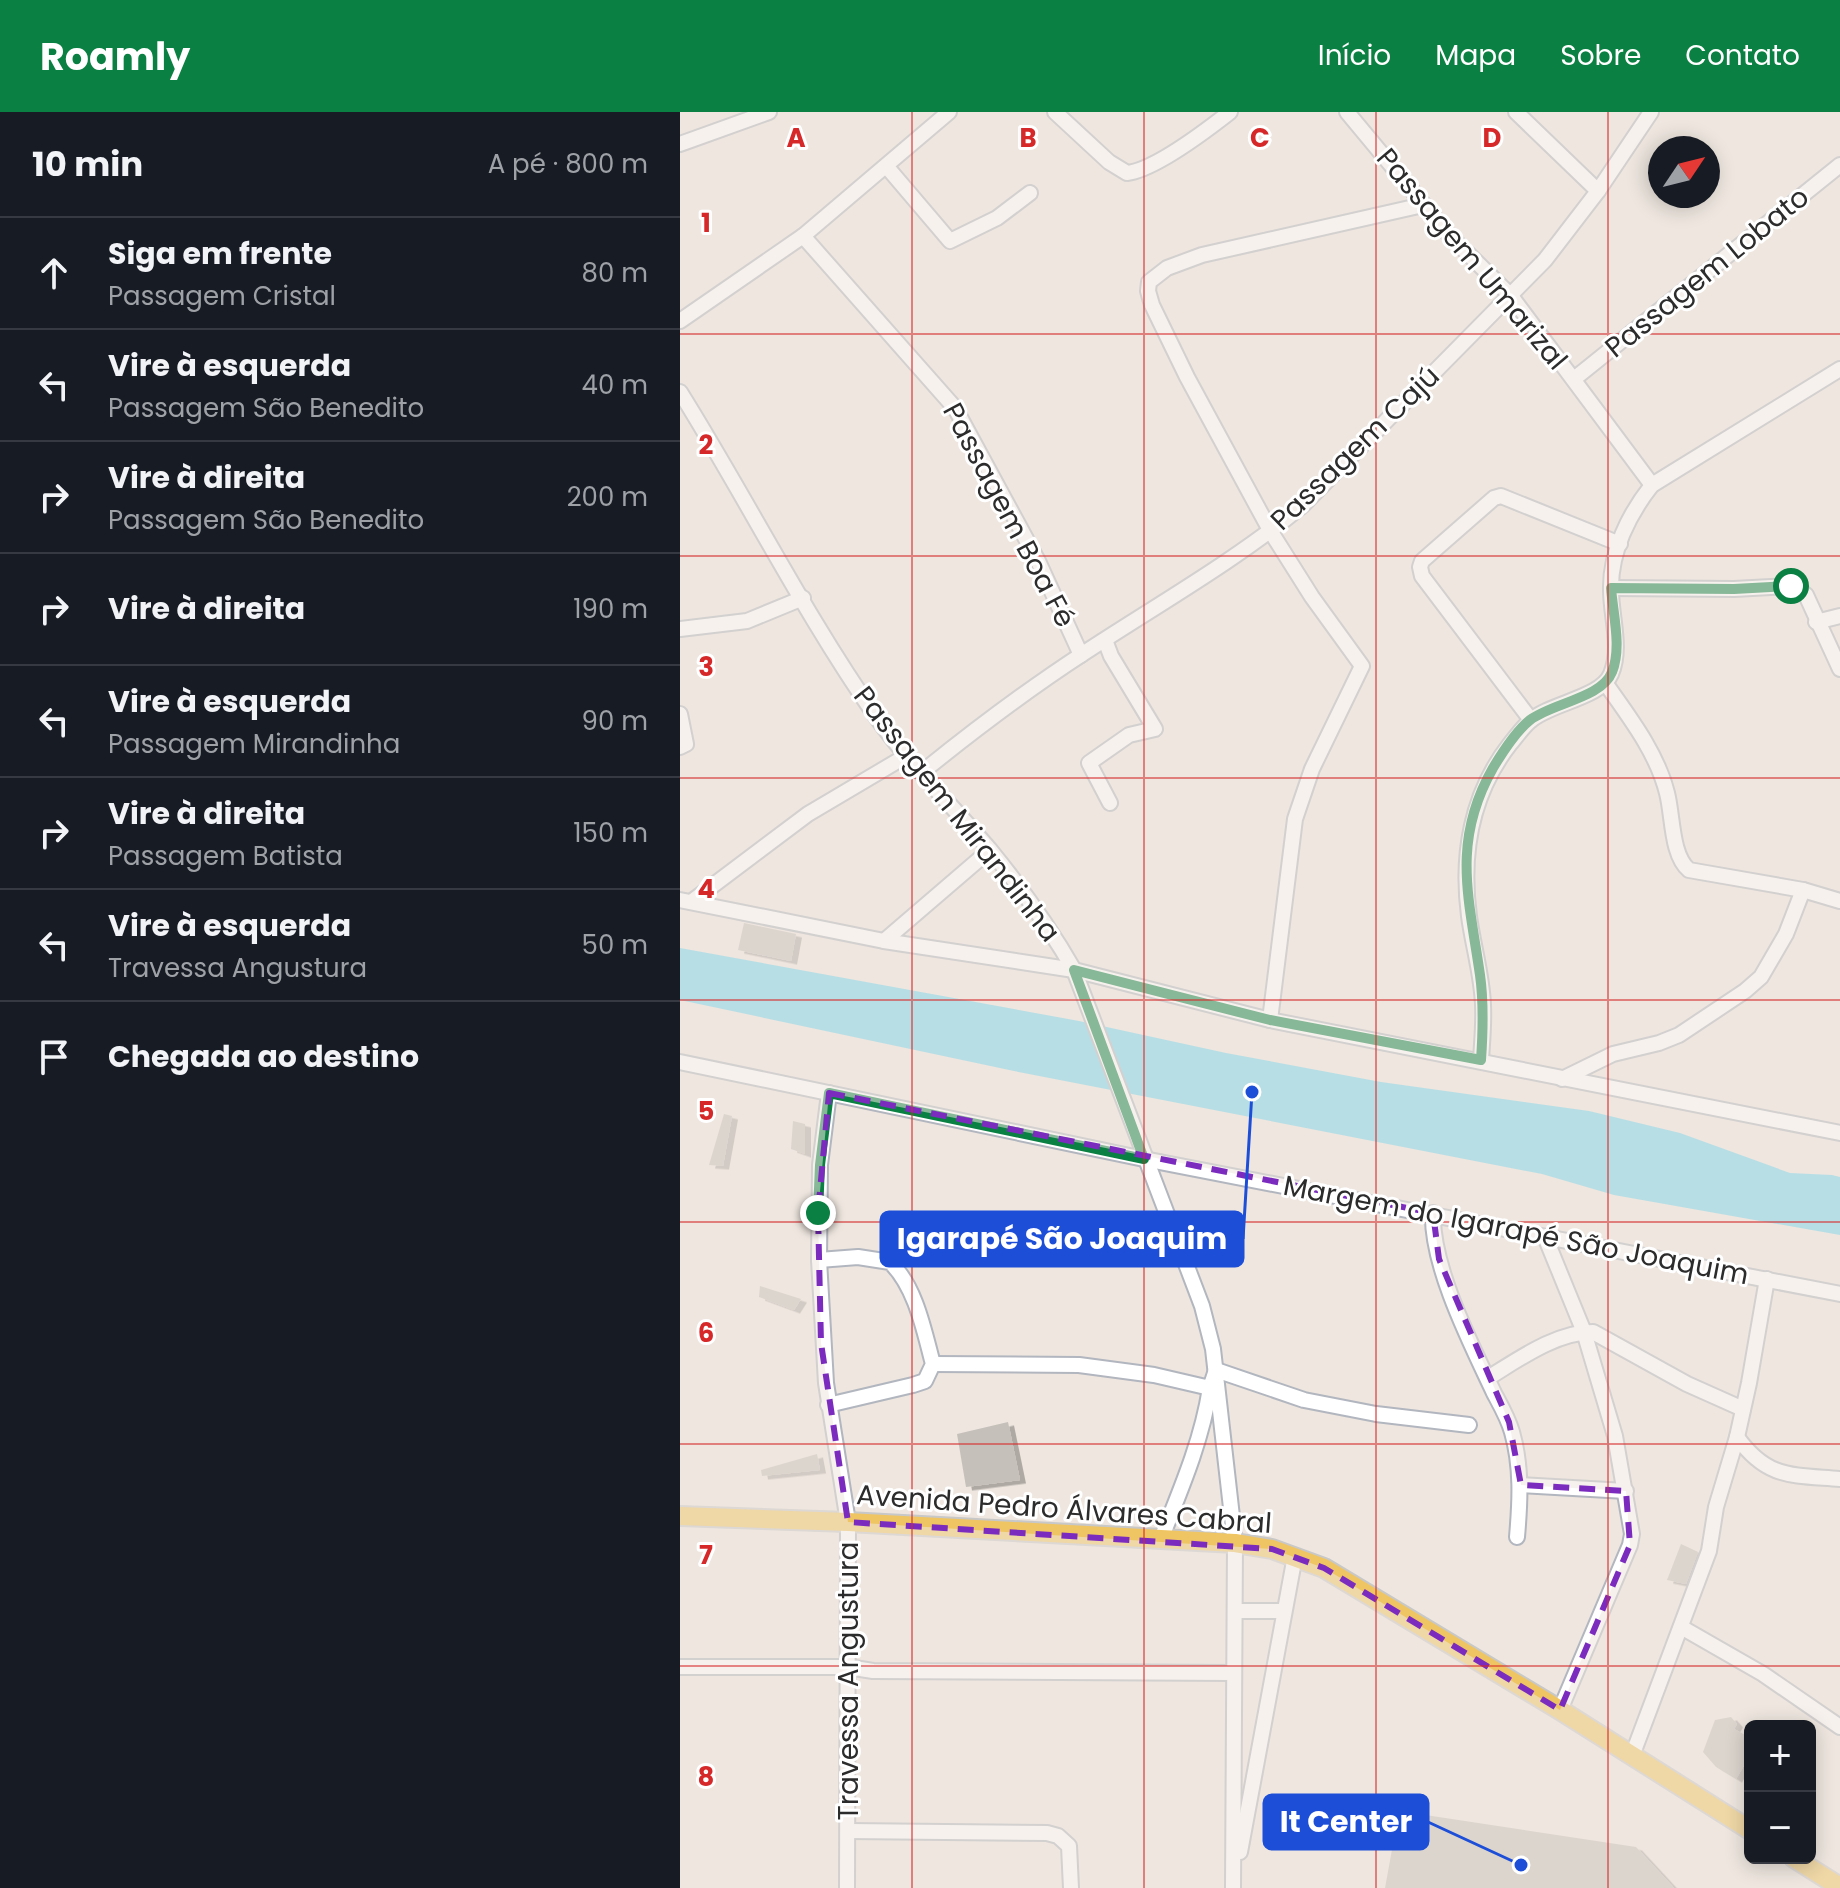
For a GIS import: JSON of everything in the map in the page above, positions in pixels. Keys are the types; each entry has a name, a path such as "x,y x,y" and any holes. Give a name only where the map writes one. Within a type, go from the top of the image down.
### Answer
{"main road":[{"name":"Avenida Pedro Álvares Cabral","path":"680,1516 1235,1543 1295,1556 1324,1568 1560,1710 1744,1826"},
{"path":"1804,1864 1840,1887"}],"street":[{"path":"680,144 769,112"},
{"path":"680,321 803,236 949,112"},
{"path":"1055,112 1109,162 1127,173 1141,170 1181,147 1230,112"},
{"name":"Passagem Umarizal","path":"1347,112 1423,205 1511,296 1652,485"},
{"path":"1516,112 1598,191"},
{"name":"Passagem Cajú","path":"921,773 1081,655 1271,532 1339,471 1428,376 1545,260 1598,191 1651,112"},
{"name":"Passagem Lobato","path":"1574,379 1840,165"},
{"path":"887,167 950,241 997,218 1030,193"},
{"path":"1270,1020 1295,819 1312,769 1361,672 1360,660 1312,597 1271,532 1187,377 1152,305 1149,282 1156,275 1202,255 1423,205"},
{"name":"Passagem Boa Fé","path":"803,236 955,408 1038,561 1081,655"},
{"path":"1481,1060 1483,1004 1469,918 1466,851 1482,793 1494,768 1531,720 1606,684 1613,672 1616,651 1611,588 1620,544 1640,501 1652,485 1839,372"},
{"name":"Passagem Mirandinha","path":"680,392 876,717 906,756 990,850 1037,911 1076,977 1202,1306 1216,1370 1235,1543 1234,1888"},
{"path":"1531,720 1422,576 1422,561 1494,498 1501,496 1620,544"},
{"path":"1611,588 1791,586 1806,595 1840,669"},
{"path":"680,629 747,621 803,598"},
{"path":"1816,622 1840,616"},
{"path":"1105,640 1111,656 1155,729 1129,735 1089,763 1110,803"},
{"path":"1606,684 1634,723 1659,768 1667,791 1679,855 1685,867 1803,890 1840,901"},
{"path":"680,714 682,747"},
{"path":"686,901 808,814 906,756"},
{"path":"884,941 990,850"},
{"path":"1562,1079 1613,1054 1679,1035 1745,991 1761,977 1779,946 1803,890"},
{"path":"686,901 1840,1133"},
{"name":"Margem do Igarapé São Joaquim","path":"680,1062 1144,1159 1840,1294"},
{"name":"Travessa Angustura","path":"829,1093 820,1165 819,1260 821,1343 848,1522 847,1888"},
{"path":"1433,1213 1433,1238 1439,1259 1513,1436 1521,1485 1517,1537"},
{"path":"1546,1239 1584,1332 1615,1436 1631,1522 1630,1545 1560,1710"},
{"path":"819,1260 858,1257 890,1262 905,1279 933,1364 925,1381 828,1405"},
{"path":"1632,1756 1703,1573 1716,1507 1737,1437 1767,1279"},
{"path":"1488,1378 1550,1343 1584,1332 1606,1337 1687,1384 1743,1409"},
{"path":"933,1364 1079,1365 1154,1375 1210,1388"},
{"path":"1161,1539 1191,1463 1216,1370 1304,1400 1376,1414 1469,1425"},
{"path":"1737,1437 1766,1468 1840,1479"},
{"path":"1521,1485 1626,1491"},
{"path":"1234,1888 1295,1556"},
{"path":"1235,1611 1284,1611"},
{"path":"1681,1627 1763,1674 1840,1727"},
{"path":"680,1667 1233,1673"},
{"path":"848,1831 1047,1833 1058,1836 1069,1846 1071,1888"}],"highlighted area":[{"path":"829,1093 1433,1213 1439,1259 1509,1422 1521,1485 1626,1491 1630,1545 1560,1710 1324,1568 1272,1549 848,1522 821,1343 818,1213"}],"water":[{"path":"680,948 1079,1021 1381,1082 1589,1111 1680,1133 1790,1173 1840,1177 1840,1235 1614,1195 1542,1174 1014,1071 680,1000"}],"building":[{"path":"744,923 796,934 791,961 738,950"},
{"path":"724,1114 732,1116 723,1166 709,1165"},
{"path":"793,1121 805,1124 805,1154 791,1149"},
{"path":"760,1286 801,1299 794,1310 759,1297"},
{"path":"1008,1422 1020,1480 966,1487 957,1434"},
{"path":"817,1454 820,1470 762,1476 761,1470"},
{"path":"1681,1544 1698,1552 1686,1584 1667,1580"},
{"path":"1731,1717 1737,1724 1734,1729 1744,1735 1744,1765 1736,1779 1716,1767 1703,1752 1715,1720"},
{"path":"1399,1811 1636,1847 1674,1888 1385,1888"}],"place":[{"name":"Igarapé São Joaquim","path":"1252,1092"},
{"name":"It Center","path":"1521,1865"}],"route":[{"path":"818,1213 829,1093 1144,1159 1074,970 1270,1020 1481,1060 1483,1004 1465,876 1472,823 1494,768 1531,720 1606,684 1613,672 1616,651 1611,588 1791,586"}]}
